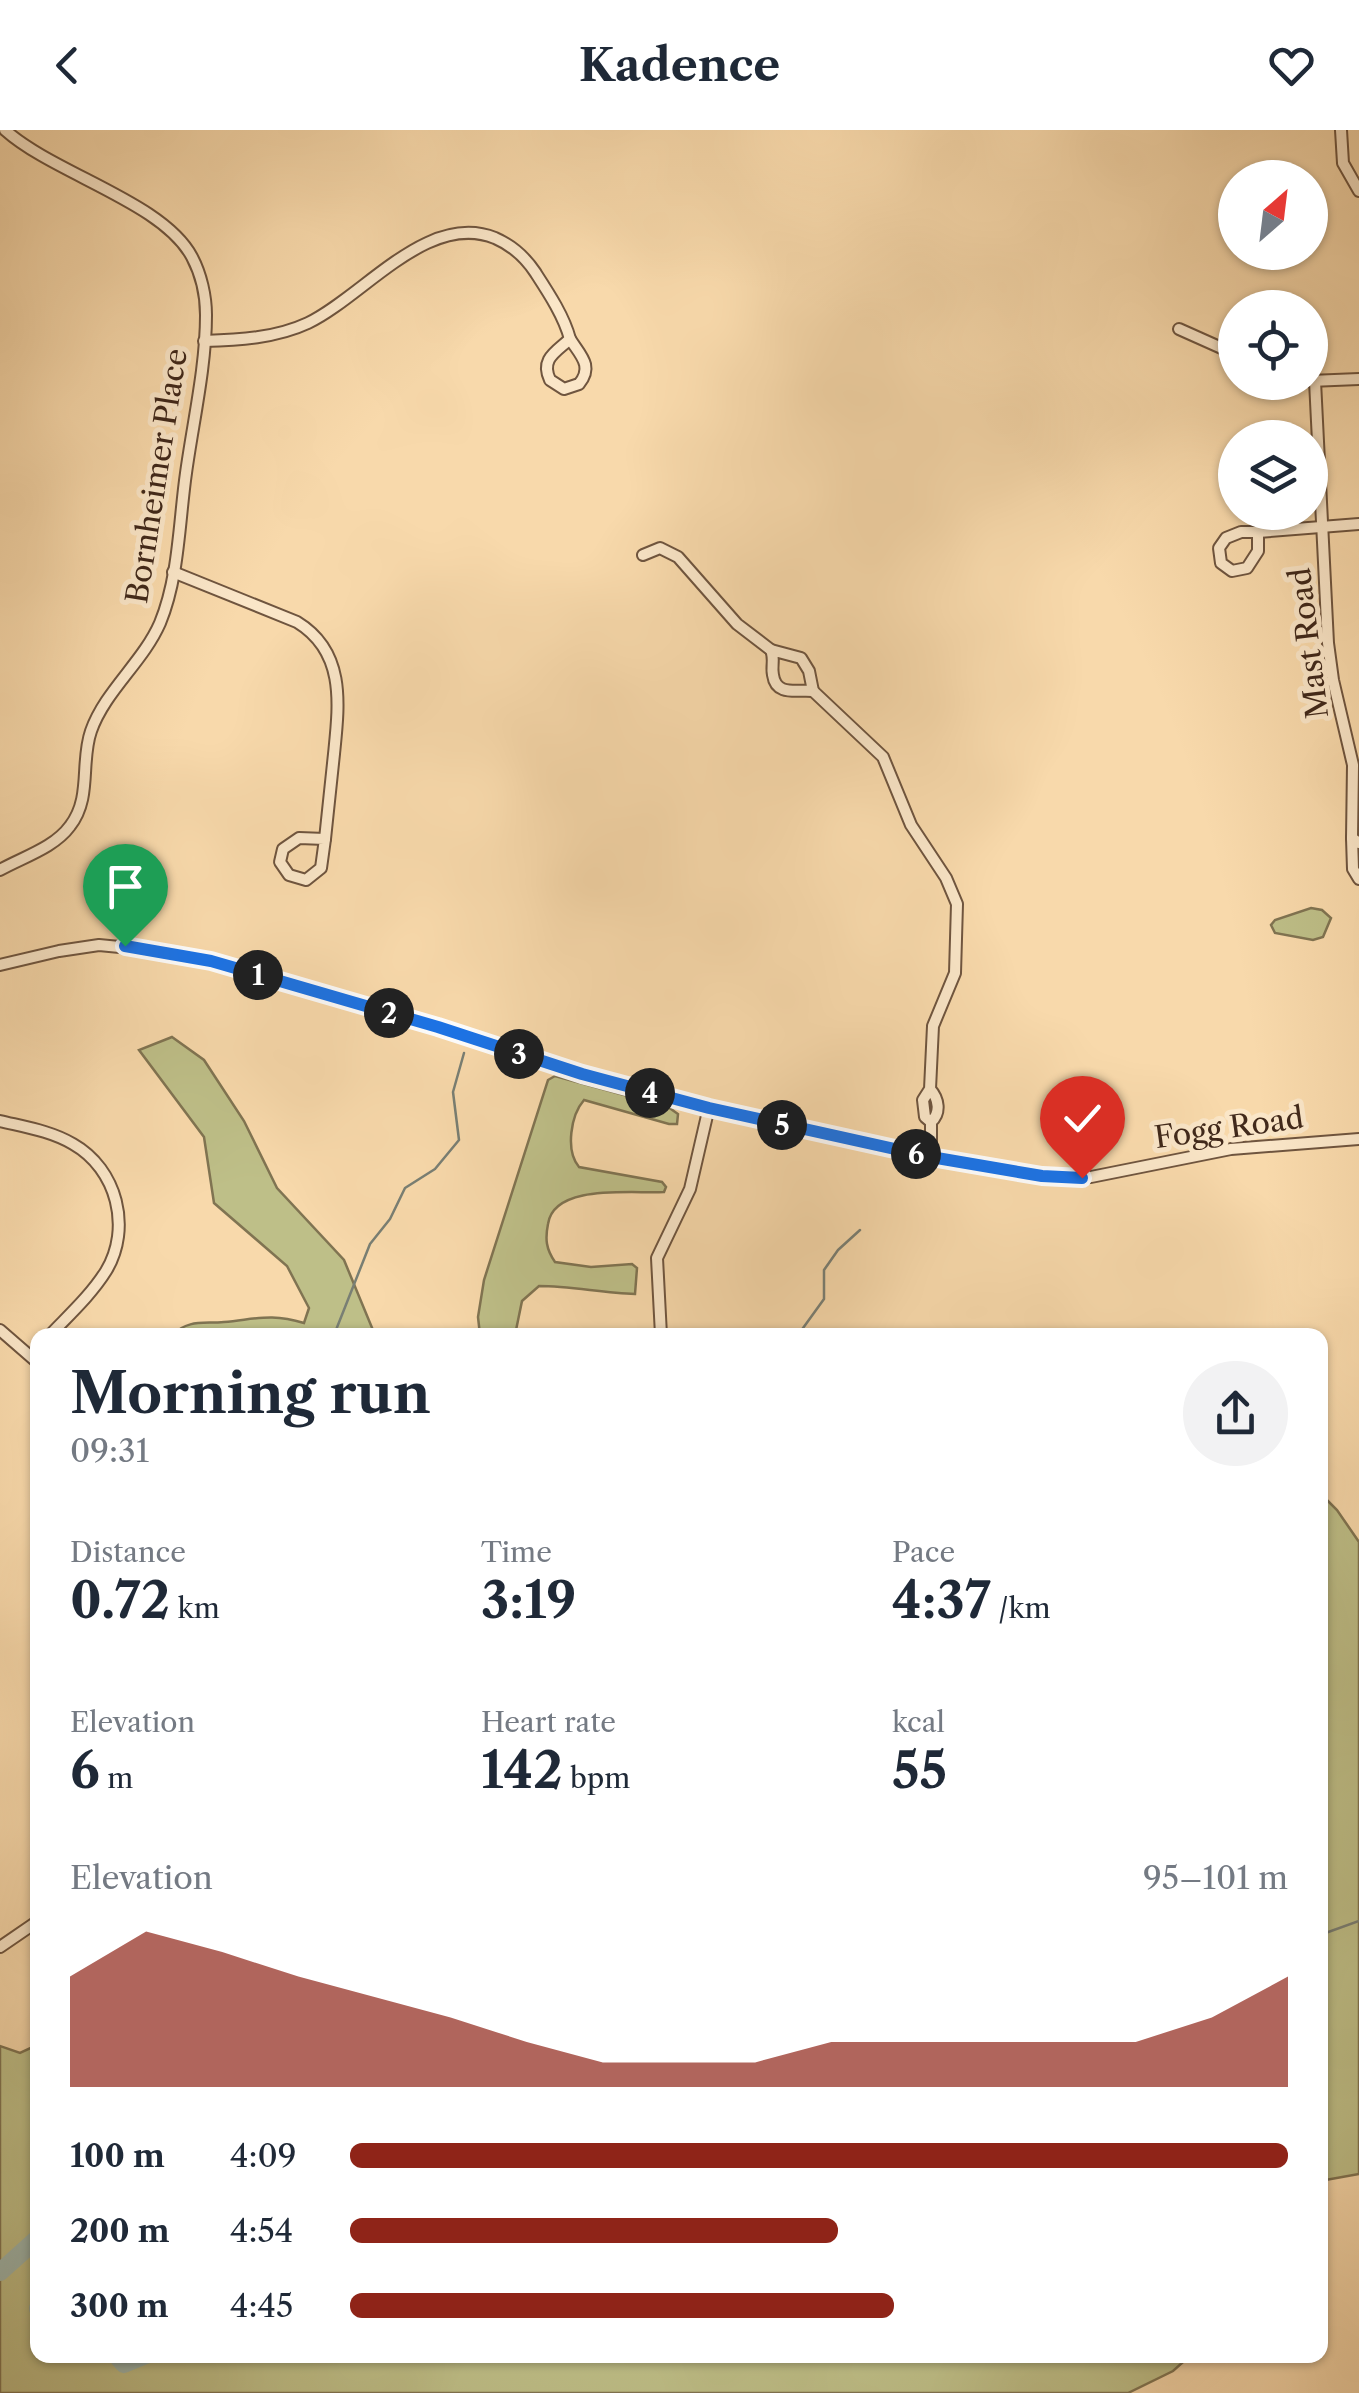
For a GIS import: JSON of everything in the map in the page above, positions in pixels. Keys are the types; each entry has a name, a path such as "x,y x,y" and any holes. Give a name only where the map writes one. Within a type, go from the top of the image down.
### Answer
{"street":[{"name":"Bornheimer Place","path":"0,870 57,839 72,823 84,793 91,730 151,640 168,600 206,314 190,254 175,234 140,210 40,156 6,130"},
{"path":"1341,130 1344,163 1359,191"},
{"path":"204,341 264,336 306,324 424,244 462,232 496,238 522,255 552,300 587,370 579,384 564,389 550,380 546,368 551,355 570,340"},
{"path":"1179,329 1218,346"},
{"path":"1328,380 1359,378"},
{"path":"1328,527 1359,524"},
{"path":"1258,532 1258,551 1250,564 1236,572 1223,566 1218,552 1226,538 1237,533 1284,530"},
{"name":"Mast Road","path":"1322,530 1330,664 1352,765 1356,840 1353,869 1359,879"},
{"path":"643,556 660,548 678,557 737,624 771,650 797,656 804,662 814,691 883,758 911,825 946,878 958,904 955,973 933,1026 930,1089 923,1100 923,1110 931,1122 931,1157"},
{"path":"173,572 297,622 328,652 338,700 322,865 315,876 302,880 286,872 280,855 288,844 299,838 324,839"},
{"path":"771,650 773,679 780,688 814,691"},
{"name":"Fogg Road","path":"0,965 59,950 99,945 171,952 709,1108 931,1157 1071,1178 1231,1149 1359,1139"},
{"path":"660,1328 658,1251 690,1188 709,1108"},
{"path":"0,1121 61,1137 83,1150 102,1171 116,1200 119,1230 110,1262 92,1289 56,1328"},
{"path":"0,1330 30,1352"},
{"path":"0,1947 30,1927"}],"green space":[{"path":"1311,908 1322,910 1331,918 1323,937 1313,940 1275,933 1271,925 1275,920"},
{"path":"172,1037 204,1060 244,1121 277,1188 344,1260 372,1328 181,1328 197,1323 273,1317 304,1323 309,1308 287,1266 214,1203 204,1137 139,1050"},
{"path":"555,1076 668,1107 678,1114 677,1124 669,1124 584,1100 571,1133 572,1151 579,1167 662,1182 666,1187 664,1192 579,1196 553,1211 548,1224 547,1244 555,1262 591,1267 632,1264 637,1268 635,1294 539,1286 522,1301 516,1328 479,1328 484,1280 548,1080"},
{"path":"1328,1501 1359,1542 1359,2174 1328,2180"},
{"path":"0,2046 20,2053 30,2048 30,2363 1182,2363 1128,2393 0,2393"}],"waterway":[{"path":"337,1328 370,1244 390,1219 405,1188 435,1169 459,1140 453,1092 464,1053"},
{"path":"803,1328 824,1299 824,1270 860,1230"},
{"path":"1328,1932 1359,1921"},
{"path":"0,2272 30,2245"}],"route":[{"path":"125,946 211,961 622,1086 709,1108 931,1157 1042,1176 1082,1178"}]}
